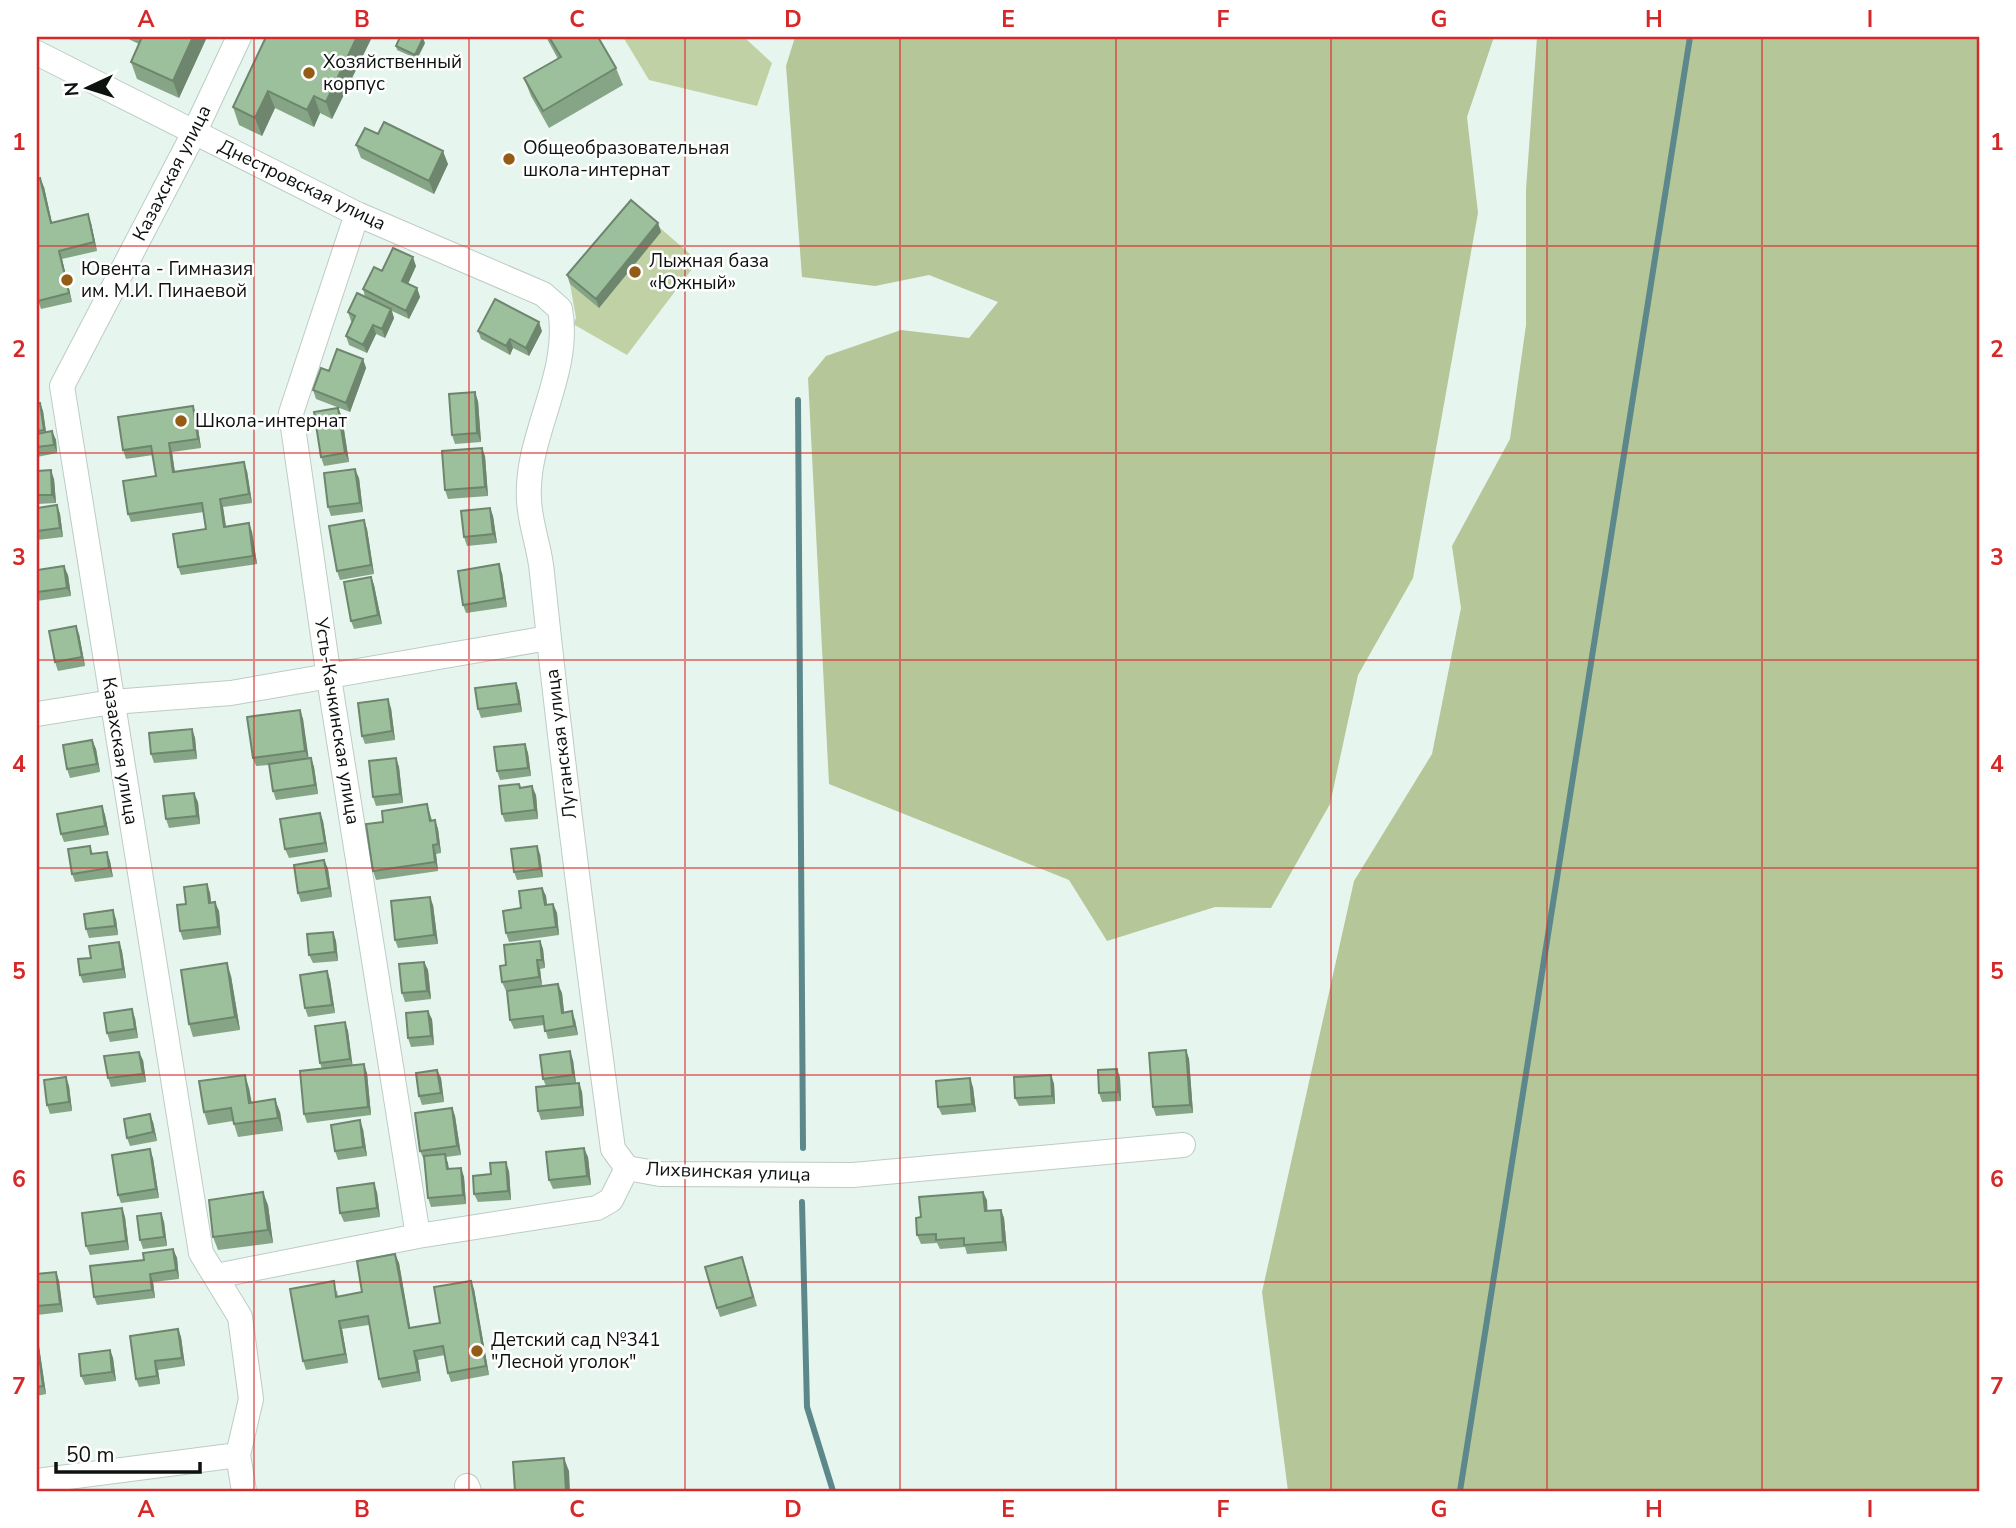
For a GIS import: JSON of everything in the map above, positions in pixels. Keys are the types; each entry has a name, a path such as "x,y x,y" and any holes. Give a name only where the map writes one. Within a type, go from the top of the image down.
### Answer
{"street":[{"name":"Казахская улица","path":"239,37 194,133 62,386 201,1253 240,1317 251,1399 239,1455 244,1491"},
{"name":"Днестровская улица","path":"37,53 358,214 543,294 560,309 562,317"},
{"name":"Усть-Качкинская улица","path":"358,214 291,413 329,678 418,1236"},
{"name":"Луганская улица","path":"562,317 561,345 529,486 530,513 542,569 548,638 613,1149 627,1168"},
{"path":"37,714 113,702 232,693 548,638"},
{"name":"Лихвинская улица","path":"216,1276 418,1236 597,1208 611,1200 627,1168 660,1174 853,1175 1183,1145"},
{"path":"37,1481 239,1455"}],"green space":[{"path":"623,37 744,37 772,63 757,106 649,80"},
{"path":"795,37 1494,37 1467,117 1478,213 1413,578 1358,675 1330,804 1271,908 1215,907 1107,941 1069,880 829,784 808,378 826,356 901,330 969,338 998,302 929,275 875,286 802,277 786,66"},
{"path":"1537,37 1979,37 1979,1491 1288,1491 1262,1292 1354,881 1432,754 1461,608 1452,546 1510,439 1526,325 1526,189"},
{"name":"Лыжная база «Южный»","path":"635,206 698,261 627,355 573,324 576,318 570,284"}],"building":[{"path":"142,37 193,37 173,81 131,62"},
{"name":"Хозяйственный корпус","path":"266,37 357,37 326,102 314,96 307,110 268,91 255,118 233,107"},
{"path":"400,37 423,38 415,55 396,46"},
{"path":"549,37 598,37 616,68 543,111 524,78 561,57"},
{"path":"384,122 443,151 429,181 356,145 365,128 378,134"},
{"path":"40,178 51,223 88,214 94,242 59,251 69,293 38,301 37,179"},
{"path":"631,200 658,223 596,299 567,275"},
{"path":"393,248 413,257 402,281 417,288 406,311 363,289 374,267 382,271"},
{"path":"357,293 391,309 382,329 373,325 363,345 346,336 355,316 348,312"},
{"path":"495,299 539,322 526,348 510,339 506,346 478,331"},
{"path":"337,349 363,359 346,403 313,390 321,368 329,371"},
{"path":"475,392 477,433 452,435 449,394"},
{"path":"37,403 40,403 44,430 37,431"},
{"path":"193,406 198,439 169,443 173,472 244,462 249,494 220,499 224,527 249,523 253,556 178,567 173,534 206,529 202,503 128,514 123,481 156,476 151,446 123,450 118,417"},
{"path":"338,408 345,453 321,457 314,412"},
{"path":"52,431 54,445 37,447 37,434"},
{"path":"482,448 485,487 445,490 442,451"},
{"path":"355,469 360,503 328,507 324,473"},
{"path":"51,470 52,495 37,495 37,471"},
{"path":"57,505 60,528 37,531 37,508"},
{"path":"490,508 493,534 464,537 461,511"},
{"path":"364,520 371,565 337,571 329,526"},
{"path":"499,564 504,598 463,605 458,571"},
{"path":"64,566 67,588 37,592 37,570"},
{"path":"371,577 378,615 351,621 344,582"},
{"path":"76,626 82,657 55,662 49,631"},
{"path":"516,683 519,704 478,709 475,688"},
{"path":"388,699 392,731 362,736 358,703"},
{"path":"300,710 305,751 253,758 247,717"},
{"path":"192,729 194,750 151,754 149,733"},
{"path":"92,740 97,764 67,769 63,745"},
{"path":"525,744 528,768 497,771 494,747"},
{"path":"311,758 315,785 273,791 269,764"},
{"path":"396,758 400,794 373,797 369,761"},
{"path":"519,784 520,788 532,786 535,810 502,814 499,786"},
{"path":"194,793 197,816 166,819 163,796"},
{"path":"427,804 430,821 435,820 438,844 433,845 435,862 373,871 366,824 383,822 382,811"},
{"path":"102,806 105,826 61,834 57,814"},
{"path":"320,813 325,843 285,849 280,819"},
{"path":"90,846 91,854 107,852 109,868 72,874 68,849"},
{"path":"537,846 540,869 514,872 511,849"},
{"path":"324,860 329,888 298,893 294,865"},
{"path":"207,884 209,903 215,902 218,927 180,931 177,905 186,904 184,887"},
{"path":"542,888 545,905 553,904 556,927 506,933 503,911 521,908 519,891"},
{"path":"430,897 434,935 395,940 391,901"},
{"path":"113,910 115,926 86,929 84,914"},
{"path":"333,932 335,952 309,955 307,934"},
{"path":"540,941 542,960 537,960 539,977 502,982 500,966 506,965 504,945"},
{"path":"119,942 123,969 80,975 78,959 91,958 89,946"},
{"path":"424,962 427,991 402,993 399,964"},
{"path":"227,963 235,1017 189,1024 181,970"},
{"path":"327,971 332,1005 305,1008 300,975"},
{"path":"558,984 562,1013 572,1011 574,1026 545,1031 543,1016 510,1020 507,991"},
{"path":"132,1009 135,1029 107,1033 104,1013"},
{"path":"428,1011 431,1036 408,1038 406,1013"},
{"path":"345,1022 350,1059 320,1063 315,1026"},
{"path":"1186,1050 1190,1105 1153,1107 1149,1053"},
{"path":"570,1051 573,1075 543,1079 540,1055"},
{"path":"139,1052 143,1074 108,1078 104,1056"},
{"path":"364,1064 368,1107 304,1114 300,1071"},
{"path":"1117,1069 1118,1092 1099,1093 1098,1070"},
{"path":"437,1070 441,1093 419,1096 416,1073"},
{"path":"245,1075 249,1103 275,1099 278,1118 234,1124 231,1108 204,1112 199,1081"},
{"path":"1051,1075 1052,1096 1015,1098 1014,1077"},
{"path":"66,1077 69,1102 47,1105 44,1080"},
{"path":"970,1078 972,1104 938,1107 936,1081"},
{"path":"579,1083 581,1107 538,1111 536,1087"},
{"path":"452,1108 457,1146 420,1151 415,1113"},
{"path":"150,1114 153,1132 127,1138 124,1119"},
{"path":"360,1120 363,1147 335,1151 331,1125"},
{"path":"584,1148 587,1176 549,1180 546,1152"},
{"path":"150,1149 156,1189 118,1195 112,1155"},
{"path":"445,1154 447,1169 461,1168 463,1195 428,1198 424,1156"},
{"path":"506,1162 508,1191 474,1194 473,1176 491,1174 490,1163"},
{"path":"374,1183 377,1208 340,1213 337,1188"},
{"path":"263,1192 268,1230 213,1237 209,1200"},
{"path":"983,1192 985,1211 1001,1210 1003,1242 964,1245 964,1238 936,1240 936,1234 917,1235 916,1218 921,1217 919,1197"},
{"path":"122,1208 126,1241 86,1246 82,1213"},
{"path":"161,1213 164,1237 140,1240 137,1216"},
{"path":"173,1249 176,1270 150,1274 152,1290 94,1297 90,1266 144,1260 143,1253"},
{"path":"395,1254 409,1328 440,1323 434,1287 471,1281 486,1366 448,1373 443,1346 414,1351 418,1372 379,1379 368,1316 339,1321 345,1354 303,1361 290,1289 334,1281 336,1297 362,1292 357,1261"},
{"path":"742,1257 753,1297 717,1308 705,1267"},
{"path":"56,1272 60,1304 37,1306 37,1274"},
{"path":"178,1329 182,1358 155,1361 157,1376 136,1379 130,1336"},
{"path":"37,1341 43,1386 37,1387"},
{"path":"110,1350 112,1372 81,1376 79,1354"},
{"path":"564,1458 566,1491 515,1491 513,1462"}],"waterway":[{"path":"1460,1491 1690,37"},
{"path":"798,400 803,1148"},
{"path":"802,1202 807,1407 833,1491"}],"place":[{"name":"Хозяйственный корпус","path":"309,73"},
{"name":"Общеобразовательная школа-интернат","path":"509,159"},
{"name":"Лыжная база «Южный»","path":"635,272"},
{"name":"Ювента - Гимназия им. М.И. Пинаевой","path":"67,280"},
{"name":"Школа-интернат","path":"181,421"},
{"name":"Детский сад №341 \"Лесной уголок\"","path":"477,1351"}]}
